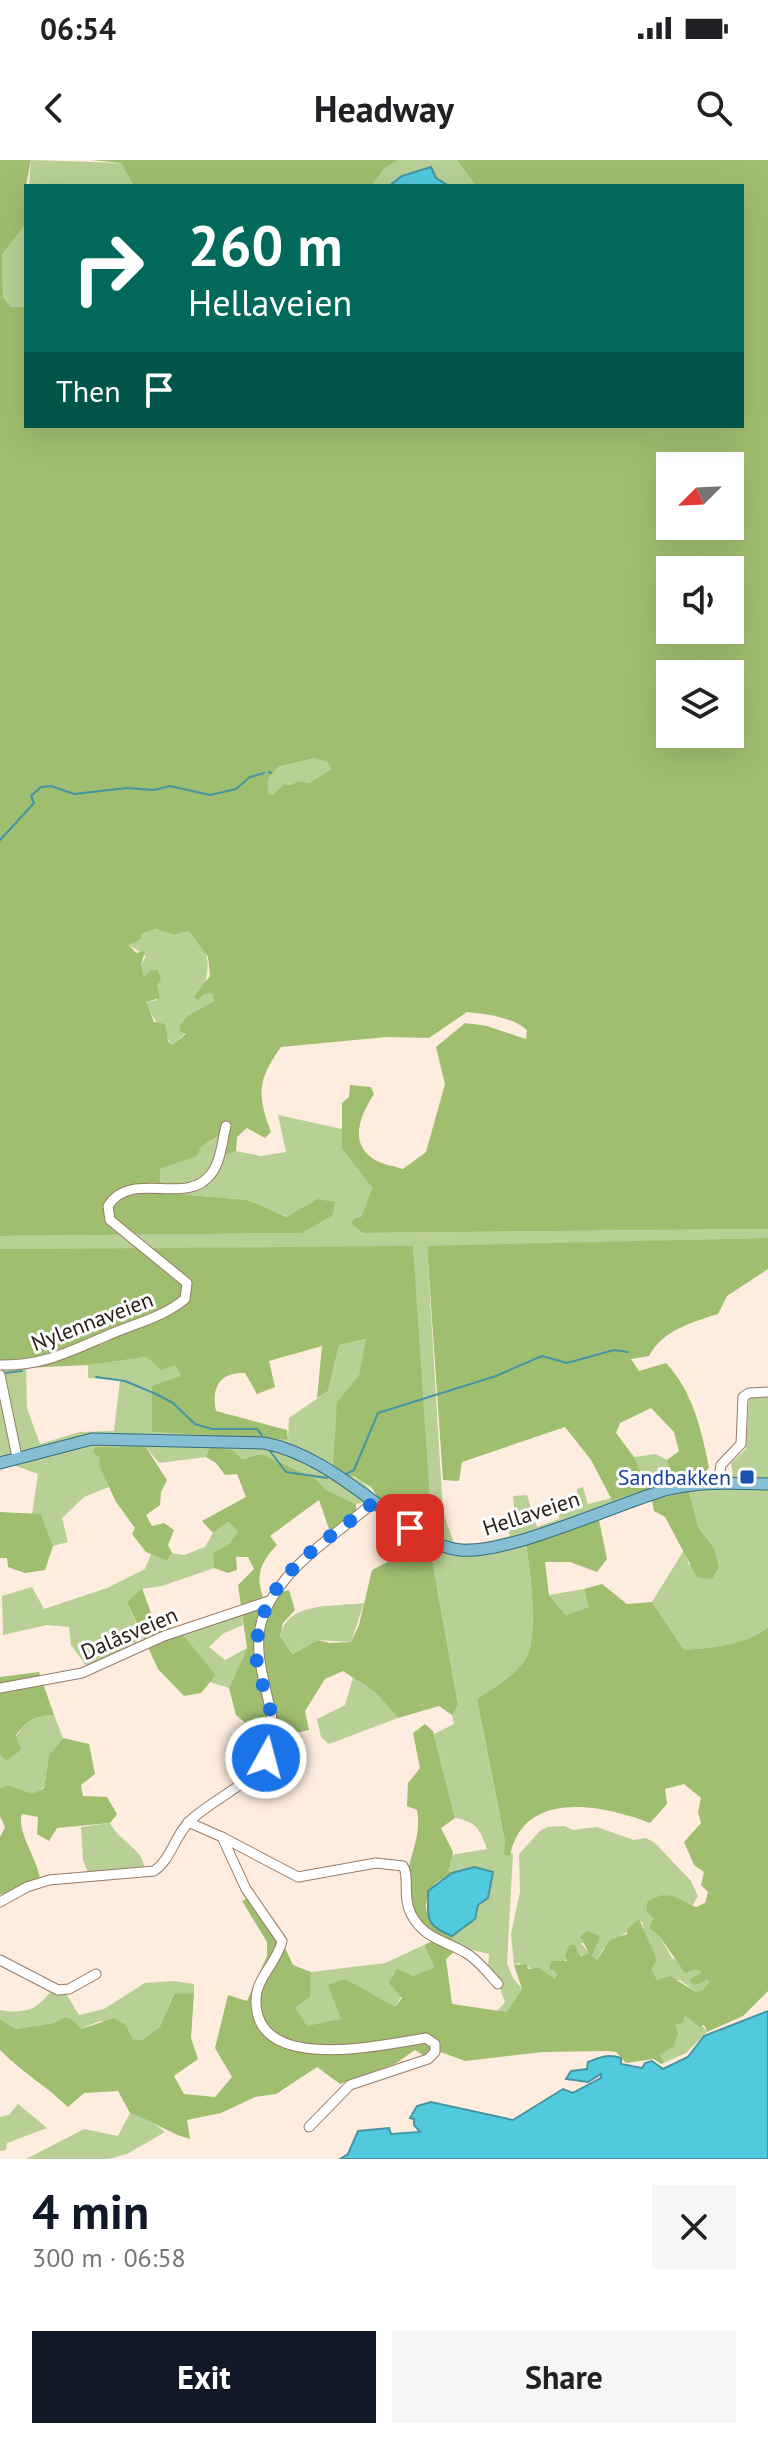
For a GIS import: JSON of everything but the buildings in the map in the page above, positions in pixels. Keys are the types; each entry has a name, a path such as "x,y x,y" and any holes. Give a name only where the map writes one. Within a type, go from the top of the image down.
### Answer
{"main road":[{"name":"Hellaveien","path":"0,1463 92,1439 264,1443 303,1456 436,1544 477,1551 667,1490 718,1483 768,1484"}],"street":[{"name":"Nylennaveien","path":"0,1365 34,1364 61,1357 152,1319 185,1299 187,1283 110,1220 108,1206 117,1197 139,1189 189,1189 199,1186 216,1166 226,1126"},
{"path":"0,1375 17,1457"},
{"path":"718,1483 721,1465 741,1444 743,1397 749,1393 768,1392"},
{"path":"0,1902 27,1887 49,1880 154,1871 164,1862 174,1839 188,1822 253,1773 270,1753 273,1735 256,1651 260,1623 269,1601 295,1568 374,1502"},
{"name":"Dalåsveien","path":"0,1688 82,1673 164,1636 269,1601"},
{"path":"188,1822 298,1877 376,1863 403,1866 407,1872 404,1898 416,1923 436,1941 469,1954 498,1984"},
{"path":"222,1837 246,1889 282,1941 256,2000 261,2028 269,2036 293,2045 334,2050 426,2038 436,2048 428,2059 350,2085 309,2127"},
{"path":"0,1960 58,1990 69,1989 96,1974"}],"green space":[{"path":"0,160 31,160 24,184 24,226 2,254 3,297 11,307 24,307 24,428 744,428 744,184 475,184 457,160 768,160 768,1229 363,1233 352,1224 353,1219 361,1217 372,1188 342,1148 342,1103 349,1097 350,1085 371,1087 374,1094 360,1126 360,1143 365,1151 379,1162 403,1169 426,1152 445,1084 436,1047 465,1023 487,1026 526,1039 527,1030 514,1022 467,1012 429,1038 387,1037 281,1047 267,1069 262,1088 263,1108 271,1132 265,1138 247,1128 237,1137 236,1151 224,1156 217,1137 201,1147 197,1156 160,1169 160,1182 178,1194 248,1200 287,1217 317,1199 335,1202 333,1215 302,1233 0,1236","holes":["315,758 327,762 331,769 309,783 297,781 292,785 284,784 273,795 268,793 268,779 278,767","156,929 174,935 189,931 208,957 210,976 194,997 198,1000 204,994 212,993 214,1001 189,1015 180,1025 180,1031 186,1034 172,1045 168,1041 165,1024 154,1022 146,1002 160,998 157,985 161,978 157,970 151,970 144,977 141,965 145,951 136,953 129,945 141,939 141,934"]},
{"path":"31,160 121,163 133,184 29,184"},
{"path":"92,160 399,160 385,168 373,184 133,184 121,163"},
{"path":"399,160 457,160 475,184 446,184 423,171 402,176 392,184 373,184 385,168"},
{"path":"24,226 24,307 11,307 3,297 2,253"},
{"path":"315,758 327,762 331,769 309,783 297,781 292,785 284,784 274,795 268,793 268,779 278,767"},
{"path":"157,929 174,935 189,931 197,940 207,960 204,993 212,993 214,1001 189,1015 186,1033 172,1045 147,1008 146,1002 157,1000 157,985 144,978 141,965 146,956 129,945 141,934"},
{"path":"278,1115 342,1129 343,1148 372,1188 361,1217 363,1233 768,1229 768,1238 427,1247 443,1512 454,1543 477,1544 510,1536 504,1519 515,1517 513,1496 527,1495 537,1527 559,1519 558,1511 577,1506 577,1489 583,1487 588,1504 648,1489 634,1457 656,1454 667,1460 671,1482 733,1475 731,1463 746,1449 749,1398 768,1397 768,1627 760,1633 728,1644 684,1650 652,1602 684,1550 689,1565 714,1548 698,1527 689,1491 667,1495 526,1544 532,1602 530,1648 517,1670 477,1699 506,1848 513,1854 507,1963 522,1989 507,2013 496,2013 505,2002 488,1967 489,1954 452,1945 439,1857 487,1849 477,1828 455,1818 434,1734 454,1724 452,1715 458,1705 430,1548 362,1503 356,1504 325,1489 315,1478 261,1454 241,1459 211,1447 206,1457 159,1463 145,1446 96,1447 109,1487 84,1497 62,1518 68,1542 53,1546 41,1514 32,1514 38,1474 13,1465 0,1468 0,1382 4,1368 26,1367 27,1408 40,1444 80,1432 114,1431 120,1380 88,1378 88,1365 147,1357 175,1365 182,1377 153,1432 288,1440 289,1418 328,1391 339,1345 367,1339 359,1375 337,1402 344,1476 361,1481 385,1505 420,1527 413,1247 0,1249 0,1236 302,1233 317,1199 288,1217 248,1200 178,1194 160,1182 160,1169 196,1156 201,1147 218,1137 224,1156 236,1151 261,1156 286,1152"},
{"path":"768,1238 768,1269 727,1296 718,1314 670,1334 649,1356 631,1359 639,1371 666,1363 683,1386 699,1425 709,1467 702,1478 670,1483 667,1460 679,1451 674,1432 651,1408 620,1423 616,1433 634,1457 648,1489 612,1500 591,1460 565,1427 462,1462 459,1481 443,1480 427,1246"},
{"path":"413,1246 429,1486 427,1520 420,1527 379,1500 372,1488 355,1477 344,1476 333,1467 337,1402 359,1375 366,1339 339,1345 328,1391 317,1398 322,1346 269,1361 275,1387 257,1394 245,1373 229,1375 219,1383 215,1395 216,1411 287,1430 288,1440 152,1432 152,1386 181,1376 175,1365 161,1370 147,1357 88,1365 3,1369 0,1382 0,1249"},
{"path":"145,1446 167,1480 161,1492 160,1505 146,1515 152,1526 164,1523 174,1530 168,1545 172,1553 167,1561 146,1552 132,1534 135,1528 116,1502 99,1465 100,1458 93,1452 96,1447"},
{"path":"210,1447 232,1450 242,1459 261,1454 315,1478 325,1489 356,1504 356,1511 333,1532 329,1529 319,1500 270,1536 277,1545 261,1569 261,1589 263,1597 289,1590 295,1610 283,1623 280,1636 292,1654 318,1640 351,1642 359,1625 372,1570 393,1559 391,1536 396,1525 430,1548 458,1705 452,1715 439,1706 398,1718 376,1693 343,1671 325,1679 305,1711 309,1730 265,1739 236,1715 229,1688 247,1648 238,1585 254,1569 248,1557 236,1557 237,1570 228,1573 214,1568 213,1553 229,1544 238,1531 228,1522 213,1533 202,1521 246,1497 237,1474 225,1475 216,1463 206,1457"},
{"path":"689,1491 698,1527 714,1548 719,1567 712,1579 697,1577 665,1517 654,1511 652,1500"},
{"path":"0,1512 41,1514 53,1546 45,1570 25,1573 8,1567 7,1558 0,1558"},
{"path":"599,1520 607,1559 597,1572 570,1562 545,1562 549,1595 566,1615 589,1607 584,1589 602,1584 627,1604 652,1602 684,1650 740,1642 768,1627 768,1991 743,2016 707,2032 704,2025 699,2027 685,2016 683,2023 675,2025 678,2033 673,2047 660,2054 664,2063 661,2064 654,2059 626,2063 616,2052 607,2051 543,2052 465,2061 435,2050 426,2057 415,2050 395,2064 340,2084 317,2067 276,2094 255,2097 221,2113 187,2120 190,2139 130,2113 118,2091 84,2093 68,2107 0,2050 0,2019 16,2029 54,2023 66,2017 81,2029 114,2018 126,2025 133,2039 142,2040 160,2027 174,1994 194,1993 191,2038 198,2059 174,2076 184,2094 215,2097 232,2077 215,2048 228,1995 247,2001 267,1956 267,1942 242,1901 248,1898 274,1924 293,1965 311,1972 310,1997 295,2008 307,2026 341,2019 328,1985 345,1979 395,2007 402,1998 389,1983 397,1969 413,1976 435,1967 424,1945 433,1941 417,1915 407,1876 418,1824 417,1810 407,1806 408,1783 420,1768 413,1733 425,1724 433,1731 455,1818 441,1828 453,1852 448,1871 452,1873 435,1884 426,1908 431,1921 452,1936 455,1951 446,1959 452,2004 507,2012 522,1989 514,1965 526,1964 528,1969 539,1968 555,1979 557,1974 549,1968 552,1961 567,1961 565,1955 570,1945 575,1945 580,1956 589,1953 580,1936 588,1931 600,1936 592,1956 597,1960 610,1940 627,1934 627,1929 639,1919 657,1960 651,1970 657,1980 670,1976 696,1992 703,1990 709,1982 707,1980 694,1985 689,1980 702,1972 695,1969 685,1973 660,1937 649,1928 653,1918 646,1911 647,1902 667,1895 696,1907 705,1903 708,1892 701,1885 704,1872 694,1865 684,1842 701,1823 698,1812 701,1798 684,1784 665,1789 667,1804 650,1823 589,1808 568,1807 548,1811 531,1820 518,1834 510,1856 504,1855 505,1842 477,1699 517,1670 530,1648 532,1602 526,1544"},
{"path":"228,1522 238,1531 229,1544 213,1553 214,1568 162,1586 141,1589 127,1602 143,1639 87,1667 71,1645 69,1627 47,1625 3,1635 2,1596 32,1587 44,1609 107,1588 145,1569 151,1554 167,1561 172,1553 184,1555 205,1547 213,1533"},
{"path":"142,1588 156,1627 177,1628 216,1675 201,1693 184,1696 158,1669 127,1602"},
{"path":"584,1589 590,1607 566,1615 549,1595"},
{"path":"364,1603 351,1642 318,1640 291,1654 280,1636 292,1617 302,1611"},
{"path":"242,1611 243,1625 224,1633 209,1647 225,1660 247,1648 229,1688 210,1682 216,1675 180,1633"},
{"path":"39,1672 54,1715 37,1718 24,1726 16,1735 21,1750 6,1761 0,1755 0,1677"},
{"path":"353,1678 376,1693 398,1718 329,1744 321,1737 317,1719 345,1705"},
{"path":"54,1715 63,1738 49,1755 44,1787 32,1795 8,1785 0,1788 0,1755 6,1761 17,1735 28,1723"},
{"path":"63,1738 89,1744 95,1774 81,1785 83,1796 107,1797 117,1814 110,1823 57,1828 49,1841 37,1834 38,1817 22,1814 24,1836 40,1878 4,1895 0,1894 0,1837 5,1827 0,1816 0,1788 8,1785 32,1794 44,1788 49,1755"},
{"path":"110,1823 137,1852 145,1874 91,1880 83,1860 81,1827"},
{"path":"565,1826 573,1830 597,1827 634,1840 646,1838 655,1843 691,1881 698,1896 692,1906 665,1896 647,1902 646,1911 653,1918 649,1928 660,1937 672,1958 703,1972 699,1976 709,1982 703,1991 696,1992 680,1980 657,1981 650,1970 657,1960 646,1941 642,1921 603,1949 597,1960 592,1957 595,1944 581,1943 589,1953 568,1958 552,1971 557,1974 555,1979 519,1963 514,1965 511,1934 520,1892 519,1854 540,1831 547,1827"},
{"path":"424,1945 436,1967 413,1976 395,2007 307,2027 294,2008 309,1997 311,1972 385,1963"},
{"path":"174,1981 194,1984 194,1993 173,1995 161,2027 142,2040 133,2039 126,2025 100,2021 80,2029 66,2017 54,2023 16,2029 0,2019 0,2010 28,2010 50,1992 65,1992 79,2015 104,2009 145,1983"},
{"path":"685,2016 699,2027 700,2023 707,2032 686,2053 664,2063 660,2054 666,2048 675,2025"},
{"path":"18,2104 47,2128 7,2143 6,2150 0,2151 0,2117 9,2115"},
{"path":"130,2113 148,2119 165,2132 127,2154 109,2159 26,2159 84,2129 118,2136"}],"water":[{"path":"431,167 436,178 446,184 392,184 402,176"},
{"path":"474,1867 493,1872 488,1898 478,1905 475,1919 452,1936 442,1932 429,1918 428,1891 452,1873"},
{"path":"768,2011 768,2159 340,2159 348,2154 358,2131 389,2128 391,2134 420,2132 414,2125 414,2119 410,2118 417,2106 431,2102 513,2120 563,2089 573,2093 601,2078 601,2074 588,2082 566,2079 571,2071 587,2069 588,2062 612,2056 621,2058 621,2064 642,2068 652,2061 663,2069 688,2057 704,2036"}],"waterway":[{"path":"0,840 34,803 31,796 41,787 51,786 74,794 127,788 154,790 170,786 210,795 236,789 250,777 264,773"},
{"path":"346,1474 354,1470 378,1413 496,1376 542,1356 567,1363 614,1350 628,1352"},
{"path":"5,1373 22,1371"},
{"path":"96,1377 125,1381 156,1394 173,1403 195,1424 212,1429 257,1429 262,1435"},
{"path":"270,1451 286,1472 327,1478"}],"place":[{"name":"Sandbakken","path":"747,1477"}],"route":[{"path":"266,1758 273,1735 267,1692 256,1651 260,1623 274,1593 295,1568 374,1502 410,1528"}]}
